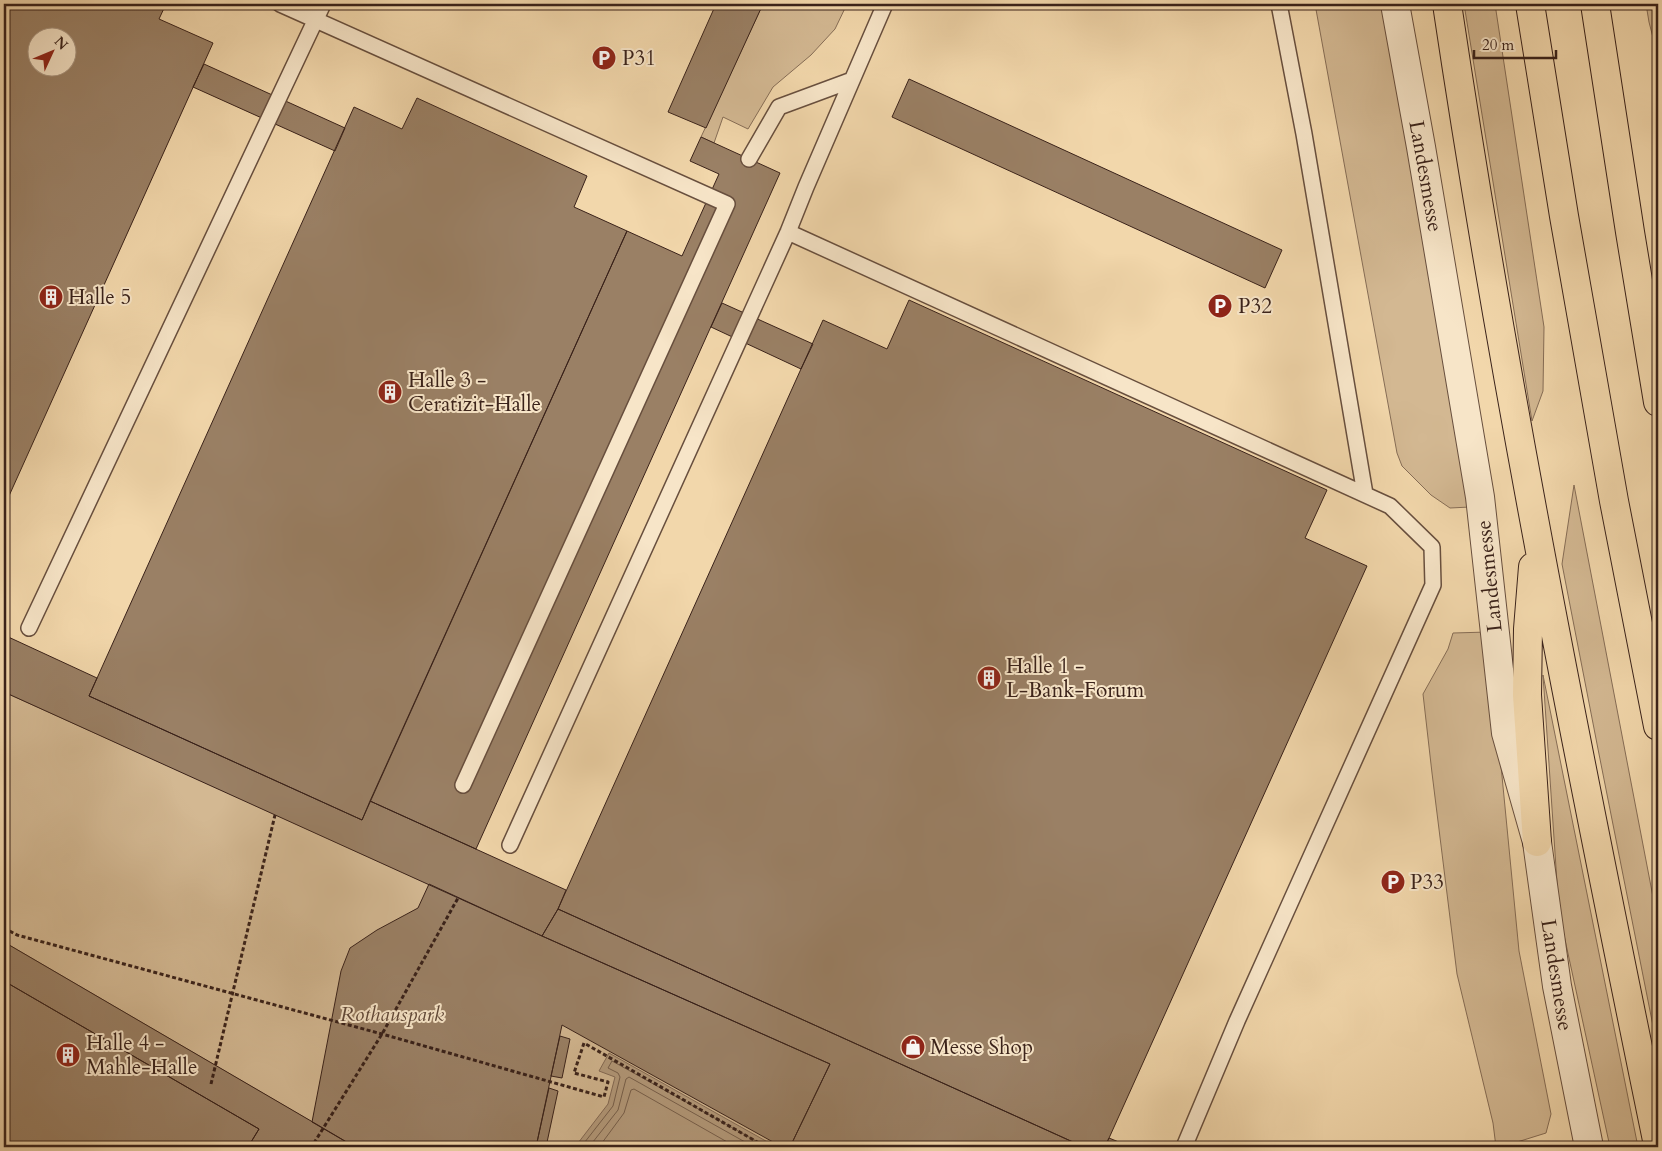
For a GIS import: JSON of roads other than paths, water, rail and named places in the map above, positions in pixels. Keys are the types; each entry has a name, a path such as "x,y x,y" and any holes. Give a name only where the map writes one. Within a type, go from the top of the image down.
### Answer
{"highway":[{"path":"1447,4 1469,151 1536,531 1658,1145"},
{"path":"1530,4 1612,491 1658,726"},
{"path":"1595,4 1658,402"},
{"path":"1536,531 1528,629 1527,696 1537,842"}],"street":[{"name":"Landesmesse","path":"1395,4 1480,497 1506,733 1537,842 1558,986 1589,1147"}],"lane":[{"path":"280,4 727,204 463,785"},
{"path":"29,628 323,4"},
{"path":"510,845 788,232 884,4"},
{"path":"1278,4 1304,134 1365,494"},
{"path":"749,159 779,107 852,80"},
{"path":"788,232 1390,506 1432,547 1433,585 1236,1020 1184,1147"}],"water":[{"path":"609,1053 773,1145 772,1147 575,1147 608,1104 615,1077 599,1071"}],"place":[{"name":"P31","path":"604,58"},
{"name":"Halle 5","path":"51,297"},
{"name":"P32","path":"1220,306"},
{"name":"Halle 3 - Ceratizit-Halle","path":"390,392"},
{"name":"Halle 1 - L-Bank-Forum","path":"989,678"},
{"name":"P33","path":"1393,882"},
{"name":"Messe Shop","path":"913,1047"},
{"name":"Halle 4 - Mahle-Halle","path":"68,1055"}],"park label":[{"name":"Rothauspark","path":"392,1014"}]}
